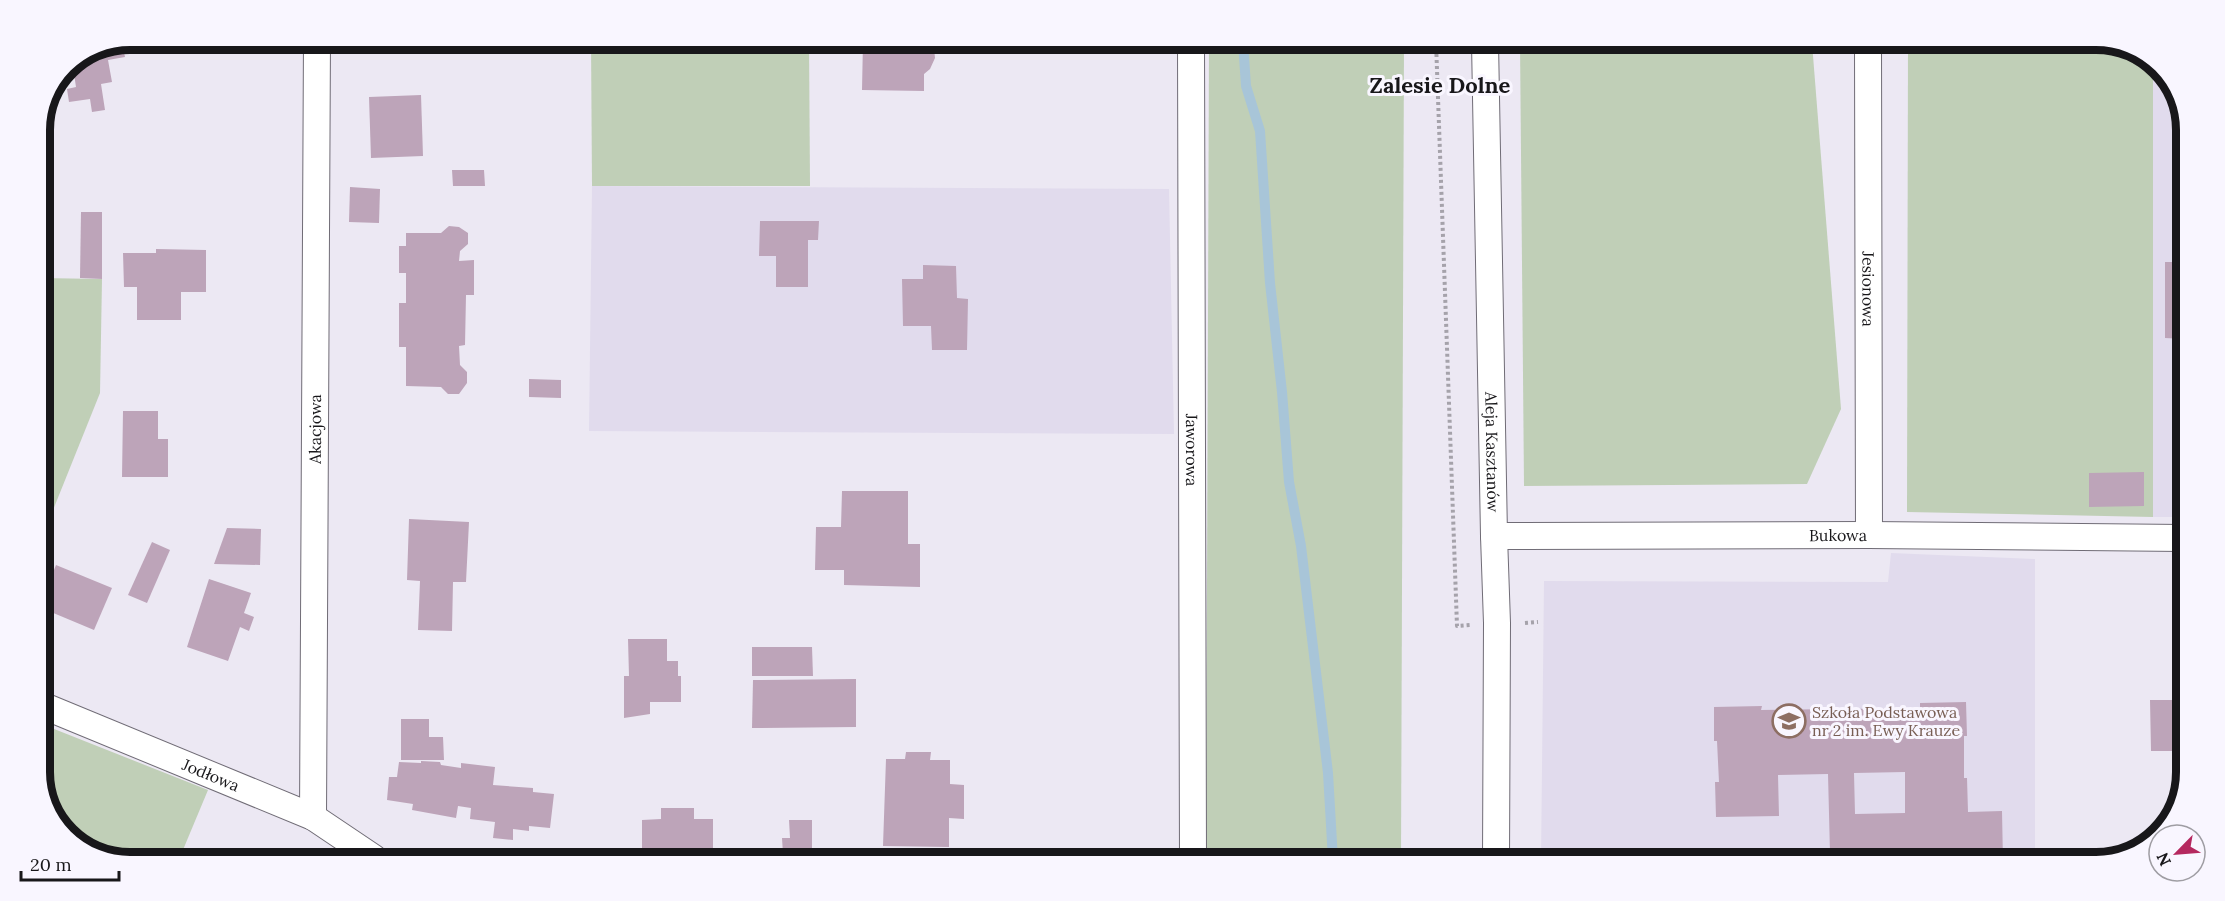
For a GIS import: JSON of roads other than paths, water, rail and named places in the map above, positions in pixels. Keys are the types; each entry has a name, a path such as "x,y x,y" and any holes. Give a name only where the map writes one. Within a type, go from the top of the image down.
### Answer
{"street":[{"name":"Akacjowa","path":"313,817 318,49"},
{"name":"Jaworowa","path":"1191,49 1193,852"},
{"name":"Aleja Kasztanów","path":"1485,49 1497,623 1496,852"},
{"name":"Jesionowa","path":"1868,49 1869,535"},
{"name":"Bukowa","path":"1494,536 1869,535 2176,538"},
{"name":"Jodłowa","path":"50,709 313,817 366,852"}],"waterway":[{"path":"1243,49 1246,86 1260,131 1270,283 1289,482 1301,546 1328,773 1333,852"}],"place":[{"name":"Szkoła Podstawowa nr 2 im. Ewy Krauze","path":"1789,721"}],"district":[{"name":"Zalesie Dolne","path":"1440,85"}]}
